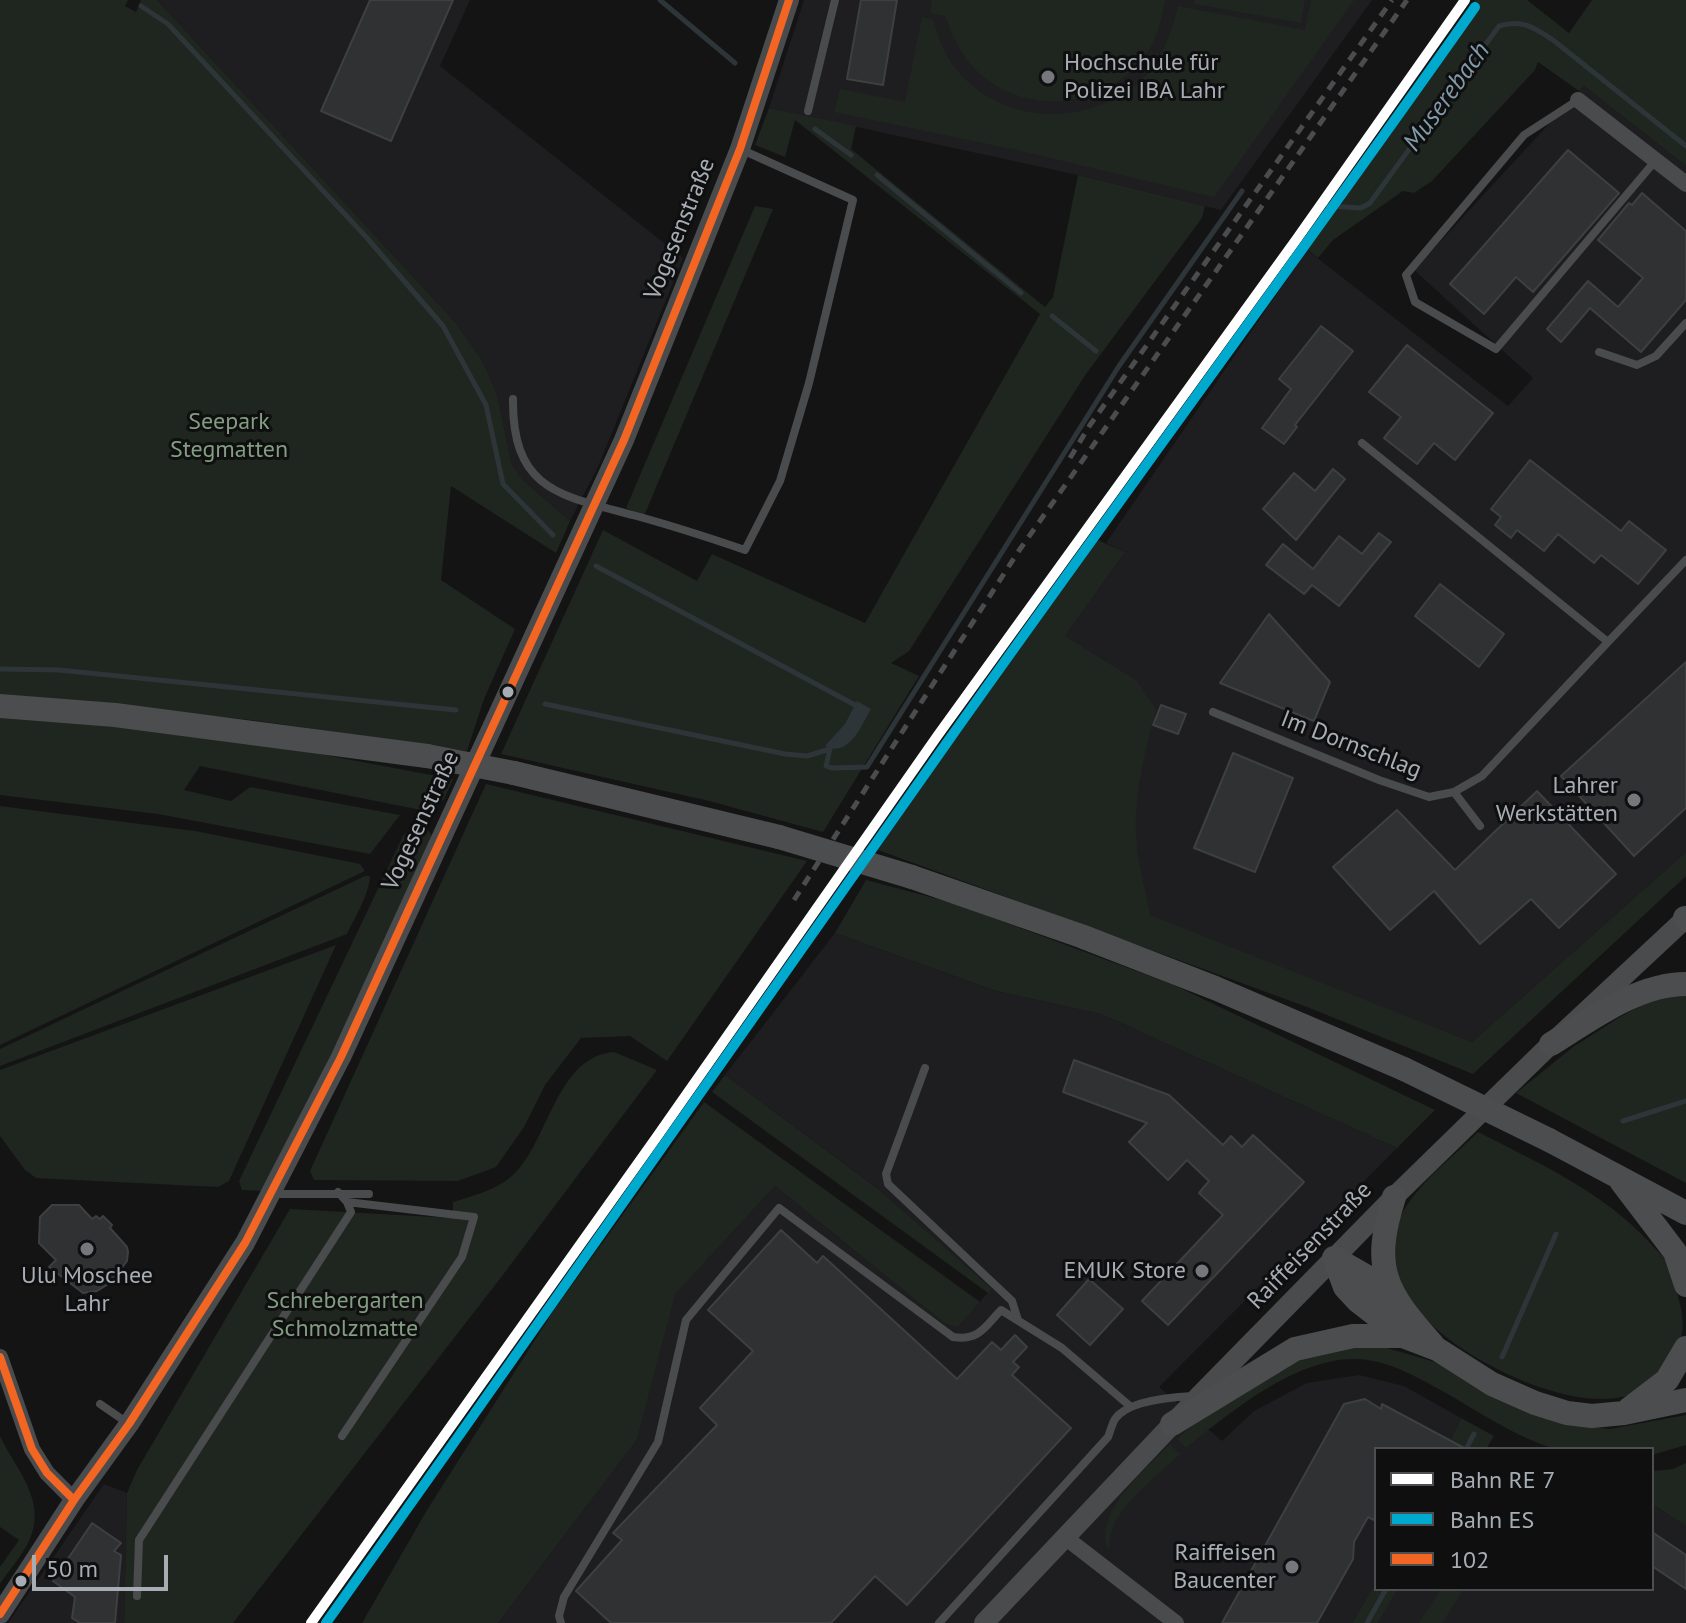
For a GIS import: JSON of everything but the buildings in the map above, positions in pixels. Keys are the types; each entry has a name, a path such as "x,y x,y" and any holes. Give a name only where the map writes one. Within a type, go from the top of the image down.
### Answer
{"main road":[{"path":"0,706 175,722 427,756 514,773 779,837 912,877 1111,947 1215,988 1404,1069 1615,1173 1686,1213"},
{"path":"1551,1044 1611,1007 1647,992 1686,984"},
{"path":"1615,1173 1686,1195"},
{"path":"1615,1173 1675,1252 1686,1285"},
{"path":"1394,1197 1382,1253 1385,1276 1401,1308"},
{"path":"1334,1258 1367,1277 1401,1308 1437,1349"},
{"path":"1334,1258 1345,1287 1403,1336 1437,1349 1492,1384 1535,1403 1567,1413 1592,1416 1624,1413 1686,1400"},
{"path":"1172,1424 1295,1349 1353,1336 1403,1336"},
{"path":"1624,1413 1667,1380 1686,1348"}],"street":[{"name":"Vogesenstraße","path":"0,1614 74,1500 129,1424 245,1243 341,1057 592,504 624,440 740,149 789,0"},
{"path":"1578,100 1686,184"},
{"name":"Raiffeisenstraße","path":"984,1623 1172,1424 1394,1197 1551,1044 1686,919"},
{"path":"0,1357 32,1449 47,1473 74,1500"},
{"path":"1066,1538 1176,1623"}],"lane":[{"path":"808,111 835,0"},
{"path":"1578,100 1524,135 1406,275 1415,302 1496,349 1656,160"},
{"path":"513,399 512,418 521,456 535,476 560,495 691,531 745,550 780,481 809,383 853,200 740,149"},
{"path":"1599,352 1637,365 1656,356 1686,323"},
{"path":"1362,443 1608,642"},
{"path":"1480,826 1454,792 1482,776 1686,560"},
{"name":"Im Dornschlag","path":"1213,712 1429,797 1454,792"},
{"path":"925,1068 886,1174 888,1184 1012,1301 1018,1320"},
{"path":"137,1596 139,1540 351,1212 338,1192"},
{"path":"272,1194 369,1194"},
{"path":"342,1436 462,1257 474,1217 347,1202"},
{"path":"561,1623 559,1616 564,1597 658,1442 686,1320 779,1208 953,1337 967,1339 980,1333 1001,1310 1062,1348 1131,1407"},
{"path":"939,1623 1108,1437 1115,1420 1131,1407 1165,1398 1200,1395"},
{"path":"100,1404 129,1424"}],"shaded area":[{"path":"157,0 470,0 440,66 683,258 598,467 570,521 523,480 512,465 497,394 482,360 455,322"},
{"name":"Hochschule für Polizei IBA Lahr","path":"804,0 1372,0 1221,210 1078,175 769,108"},
{"path":"1584,86 1686,166 1686,852 1472,1042 926,830 1125,552 1106,543 1307,250 1508,406 1533,378 1414,270"},
{"path":"857,701 871,709 858,731 841,748 825,746 845,724"},
{"path":"835,933 996,991 1101,1014 1397,1148 1159,1387 1222,1441 1254,1411 1307,1383 1359,1375 1404,1386 1461,1418 1447,1447 1374,1447 1374,1585 1352,1623 498,1623 637,1440 674,1294 775,1186 944,1323 959,1326 991,1289 878,1189 725,1075"},
{"path":"104,1484 127,1493 124,1623 8,1623"},
{"path":"1654,1505 1686,1526 1686,1623 1378,1623 1397,1591 1654,1591"}],"green space":[{"name":"Seepark Stegmatten","path":"0,0 128,0 125,6 136,12 141,0 157,0 455,322 482,360 497,394 512,465 523,480 570,521 556,553 451,486 441,580 515,629 484,699 467,751 251,720 0,694"},
{"path":"932,0 1165,0 1154,41 1140,62 1123,78 1103,90 1081,98 1059,101 1036,100 1014,94 975,69 954,38 945,16 930,13"},
{"path":"1195,0 1305,0 1301,23 1194,4"},
{"path":"1311,0 1354,0 1214,197 1021,151 834,112 840,89 905,102 922,17 933,20 953,65 971,84 992,99 1039,113 1064,114 1113,100 1144,78 1163,49 1178,6 1305,30"},
{"path":"1475,0 1527,0 1569,33 1592,0 1686,0 1686,166 1584,86 1579,91 1538,62 1535,70 1432,181 1414,193 1403,191 1333,240 1318,258 1302,245"},
{"path":"769,108 856,126 851,149 1045,307 1053,297 1078,175 1205,206 1202,218 1086,374 909,651 891,663 919,676 823,832 709,801 501,754 603,530 697,581 712,554 865,623 1040,314 795,120 785,157 755,145"},
{"path":"755,206 773,209 644,516 626,508"},
{"path":"1093,538 1125,552 1065,636 1137,681 1156,710 1143,761 1136,813 1137,847 1150,915 1472,1042 1686,852 1686,876 1473,1074 1307,1007 878,850"},
{"path":"0,716 106,725 277,746 453,779 444,799 431,812 200,766 184,790 231,801 250,787 400,815 370,854 158,814 0,795"},
{"path":"486,784 807,861 667,1061 630,1036 581,1038 545,1085 524,1127 496,1167 458,1181 314,1180 310,1171"},
{"path":"0,806 195,831 360,864 365,871 0,1045"},
{"path":"423,823 432,836 333,1053 262,1191 242,1190 239,1181 403,836 414,825"},
{"path":"370,876 367,891 347,934 0,1066 0,1049"},
{"path":"866,880 953,903 1174,985 1435,1110 1397,1148 1101,1014 996,991 835,933"},
{"path":"336,945 229,1181 218,1187 36,1178 25,1170 0,1136 0,1070"},
{"path":"1686,993 1686,1183 1516,1093 1573,1047 1620,1017 1653,999"},
{"name":"Schrebergarten Schmolzmatte","path":"614,1052 657,1070 233,1623 124,1623 127,1493 137,1470 290,1209 453,1218 453,1202 494,1188 515,1173 527,1158 556,1101 579,1068 595,1057"},
{"path":"725,1075 878,1189 992,1289 988,1293 712,1092"},
{"path":"704,1102 980,1302 958,1327 944,1323 775,1186 675,1294 637,1440 498,1623 362,1623 427,1510 554,1310"},
{"path":"1478,1132 1592,1194 1633,1226 1667,1262 1681,1309 1682,1333 1671,1360 1645,1387 1629,1395 1599,1399 1561,1394 1521,1380 1480,1360 1443,1335 1414,1306 1395,1276 1391,1245 1395,1228 1425,1182"},
{"path":"1373,1344 1435,1362 1570,1424 1610,1429 1686,1415 1686,1445 1654,1454 1654,1447 1549,1447 1509,1430 1418,1378 1368,1360 1343,1360 1295,1374 1248,1401 1186,1448 1177,1439 1206,1413 1296,1358"},
{"path":"1461,1418 1494,1436 1487,1447 1447,1447"},
{"path":"0,1436 28,1486 35,1512 29,1541 0,1584 0,1567 19,1540 0,1527"},
{"path":"1170,1444 1180,1454 1125,1508 1116,1520 1107,1548 1105,1534 1115,1505 1136,1478"},
{"path":"1686,1463 1686,1526 1654,1505 1654,1471 1673,1469"},
{"path":"1374,1585 1374,1591 1397,1591 1378,1623 1352,1623"},
{"path":"1440,1591 1463,1591 1442,1623 1419,1623"}],"waterway":[{"path":"660,0 735,63"},
{"path":"141,6 168,24 367,238 443,326 486,405 503,484 553,535"},
{"name":"Muserebach","path":"1328,206 1361,208 1370,203 1499,26 1507,24 1527,26 1553,40 1686,146"},
{"path":"815,129 851,155"},
{"path":"877,175 1021,293"},
{"path":"545,704 785,754 807,756 830,749 826,766 867,767 1119,366 1242,191"},
{"path":"1052,316 1096,351"},
{"path":"596,566 855,705"},
{"path":"0,669 59,670 456,710"},
{"path":"1623,1121 1686,1101"},
{"path":"1502,1357 1556,1234"},
{"path":"1467,1447 1474,1434"},
{"path":"1367,1623 1385,1591"}],"railway":[{"path":"1070,458 1090,425 1392,0"},
{"path":"794,900 1018,552 1407,0"}],"transit line":[{"name":"102","path":"0,1614 74,1500 129,1424 245,1243 341,1057 624,440 740,149 789,0"},
{"path":"311,1623 938,735 1296,240 1465,0"},
{"name":"102","path":"0,1357 32,1449 47,1473 74,1500"}],"rail line":[{"name":"ES","path":"326,1623 946,744 1475,7"}],"place":[{"name":"Hochschule für Polizei IBA Lahr","path":"1048,77"},
{"name":"Lahrer Werkstätten","path":"1634,800"},
{"name":"Ulu Moschee Lahr","path":"87,1249"},
{"name":"EMUK Store","path":"1202,1271"},
{"name":"Raiffeisen Baucenter","path":"1292,1567"}]}
